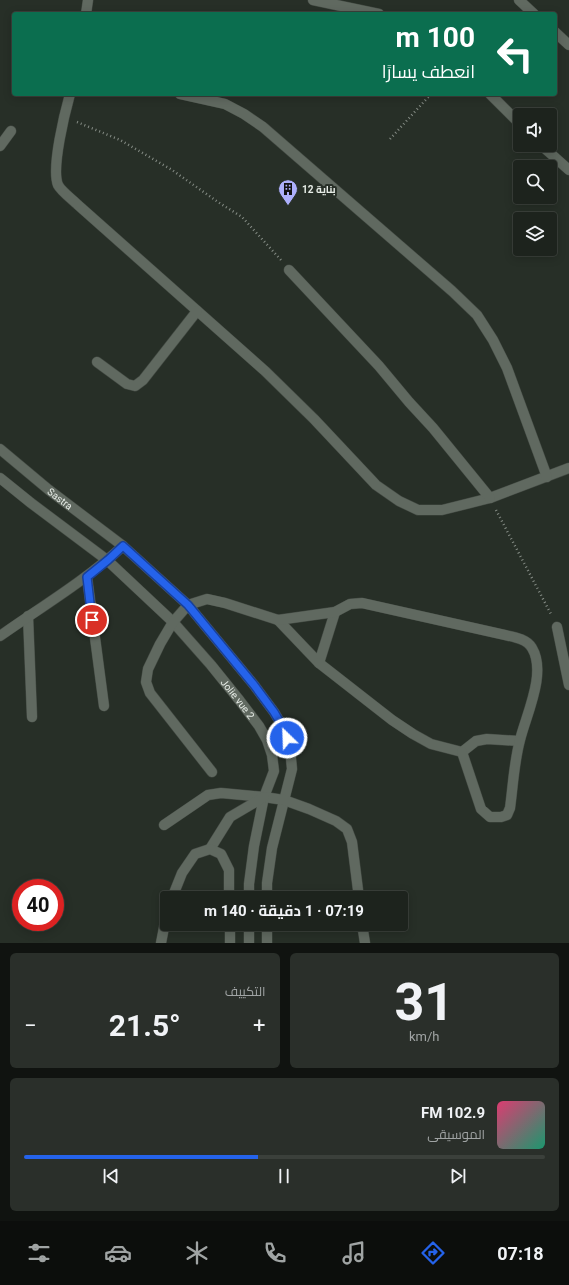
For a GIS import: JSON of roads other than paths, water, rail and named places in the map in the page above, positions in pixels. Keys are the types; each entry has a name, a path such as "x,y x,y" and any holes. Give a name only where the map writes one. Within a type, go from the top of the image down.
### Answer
{"street":[{"path":"86,12 88,0"},
{"path":"313,0 370,12"},
{"path":"519,0 532,12"},
{"path":"557,34 569,45"},
{"path":"69,96 64,116 55,170 59,185 78,205 265,371 309,413 376,485 399,501 418,510 442,510 490,498 569,468"},
{"path":"189,96 225,104 244,114 263,127 477,314 493,340 507,368 547,477"},
{"path":"492,96 513,117"},
{"path":"0,146 12,131"},
{"path":"549,152 569,170"},
{"path":"289,270 379,366 433,428 490,498"},
{"path":"97,362 126,384 135,386 143,380 197,311"},
{"name":"Sastra","path":"0,448 49,490 123,546"},
{"name":"Sastra","path":"0,478 90,547"},
{"path":"0,636 87,577 123,546"},
{"name":"Jolie vue 2","path":"123,546 188,605 254,685 274,712 284,729 290,748 292,769 272,848 267,891"},
{"name":"Jolie vue 2","path":"90,547 108,560 173,622 240,701 259,726 267,740 272,755 274,771 264,797 254,846 249,891"},
{"path":"87,577 104,706"},
{"path":"212,772 150,693 146,682 148,669 173,622 188,605 208,599 278,620 334,612 350,604 362,603 523,640 532,646 537,659 537,675 519,741 510,808 507,815 501,817 490,817 481,809 462,752"},
{"path":"320,663 334,612"},
{"path":"28,616 32,717"},
{"path":"278,620 320,663 392,720 431,744 462,752"},
{"path":"557,627 569,685"},
{"path":"462,752 476,741 487,739 519,741"},
{"path":"164,825 208,795 221,793 284,800 336,821 347,829 352,842 358,891"},
{"path":"175,891 182,873 195,854 210,849 230,817 264,797"},
{"path":"210,849 220,854 229,870 229,891"},
{"path":"161,943 163,931"},
{"path":"230,931 230,943"},
{"path":"249,931 249,943"},
{"path":"267,931 267,943"},
{"path":"363,931 365,943"}],"place":[{"name":"بناية 12","path":"288,206"}]}
